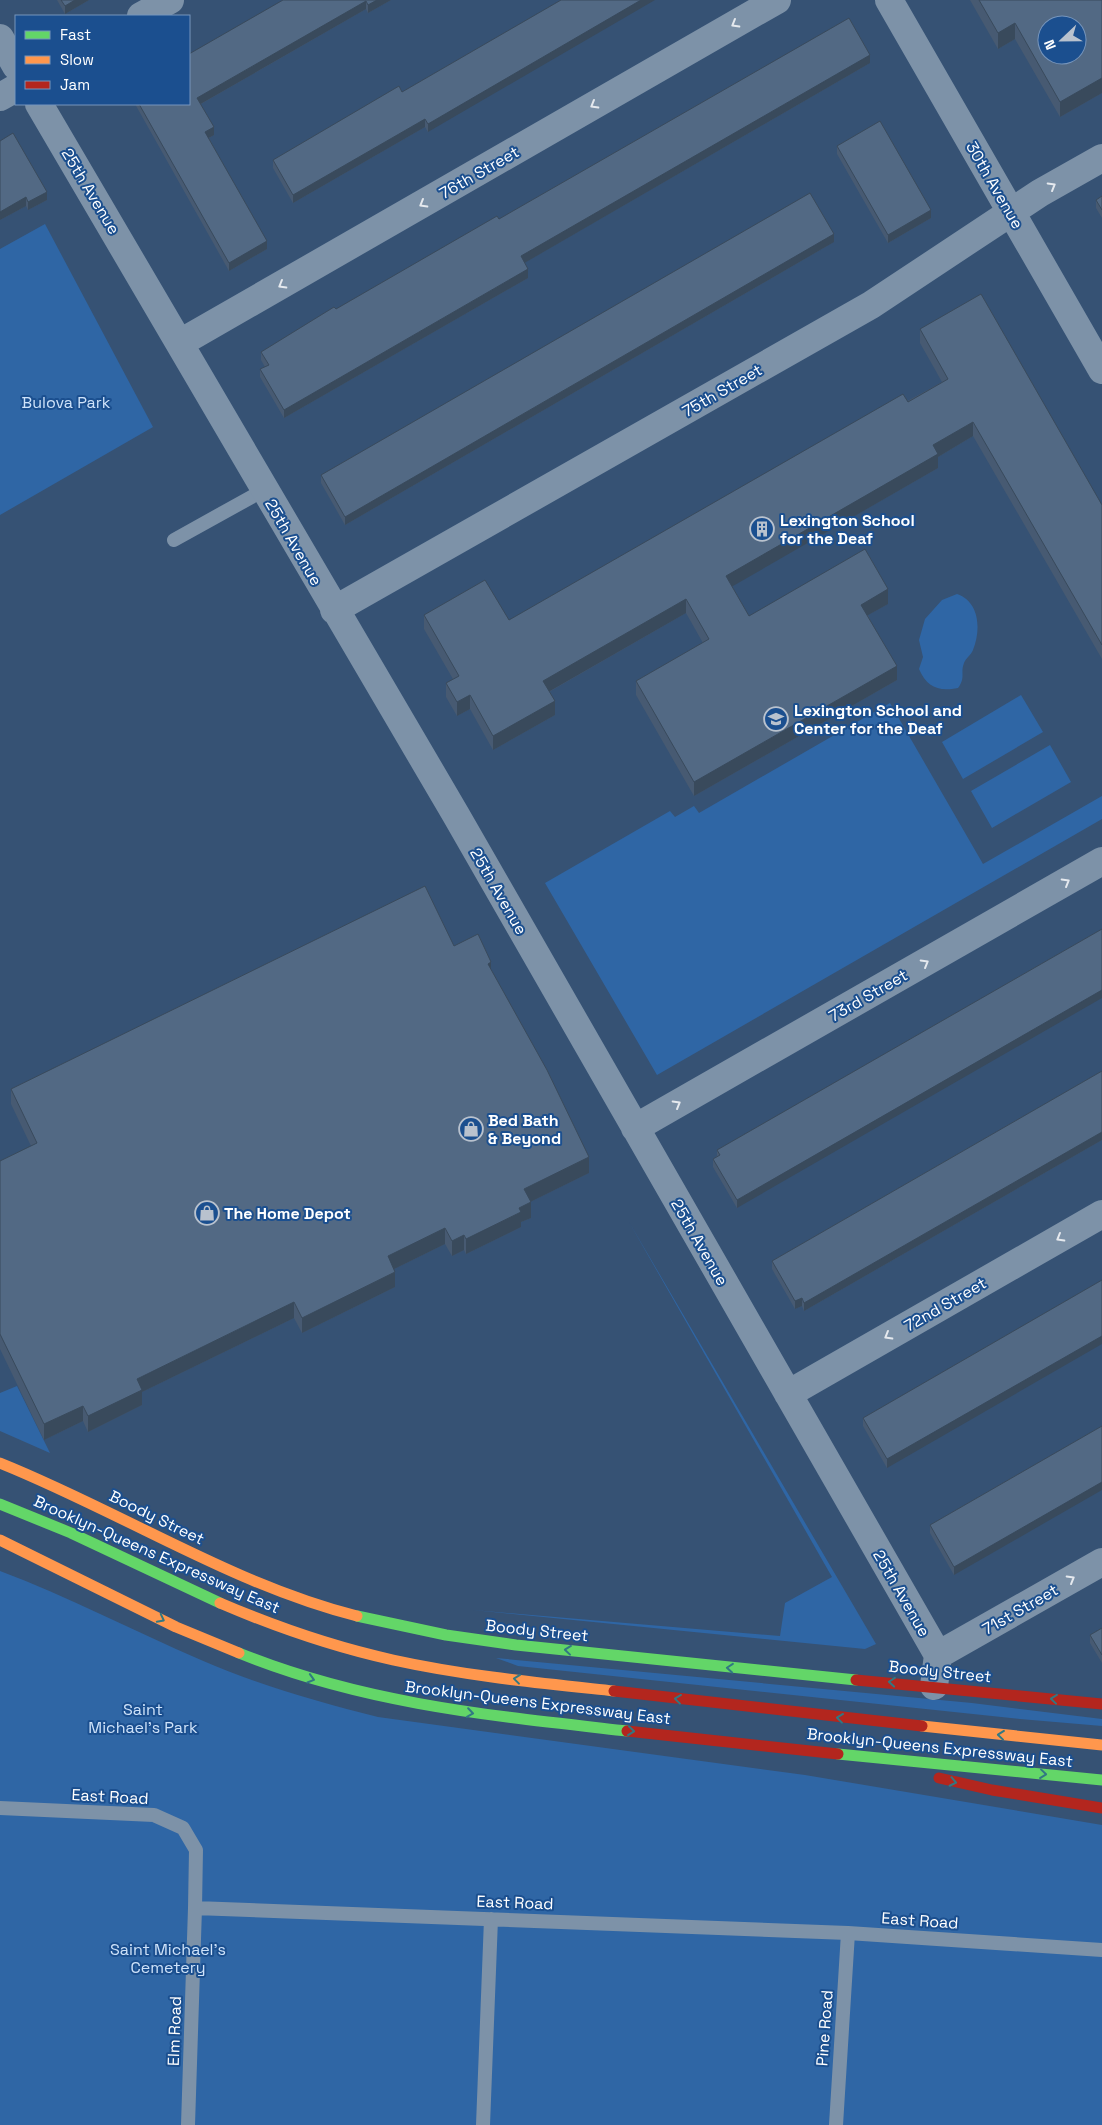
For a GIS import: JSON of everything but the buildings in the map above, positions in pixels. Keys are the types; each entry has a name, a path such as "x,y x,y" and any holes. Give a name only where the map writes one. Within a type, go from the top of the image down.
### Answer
{"main road":[{"name":"Boody Street","path":"0,1463 69,1492 252,1580 292,1596 385,1623 475,1640 706,1666 934,1686 1102,1704"},
{"name":"Brooklyn-Queens Expressway East","path":"0,1504 64,1529 239,1611 336,1645 406,1663 512,1679 857,1720 1102,1745"},
{"name":"Brooklyn-Queens Expressway East","path":"0,1540 176,1626 261,1662 349,1690 396,1701 487,1715 820,1752 1102,1780"},
{"path":"14,1560 117,1597"},
{"path":"820,1752 992,1790 1102,1808"}],"street":[{"path":"143,15 170,0"},
{"name":"76th Street","path":"180,343 777,0"},
{"name":"30th Avenue","path":"889,0 1102,370"},
{"path":"0,38 15,64"},
{"path":"0,97 15,89"},
{"name":"25th Avenue","path":"40,105 456,816 938,1655 934,1686"},
{"name":"75th Street","path":"334,610 871,305 1011,213 1102,158"},
{"name":"73rd Street","path":"635,1128 1102,861"},
{"name":"72nd Street","path":"788,1394 1102,1214"},
{"name":"71st Street","path":"938,1655 1102,1562"}],"lane":[{"path":"174,540 264,490"},
{"name":"East Road","path":"0,1808 154,1815 183,1828 196,1850 195,1908 848,1933 1102,1950"},
{"name":"Elm Road","path":"188,2125 195,1908"},
{"path":"482,2125 491,1919"},
{"name":"Pine Road","path":"836,2125 848,1933"}],"green space":[{"name":"Bulova Park","path":"45,224 153,427 0,515 0,249"},
{"path":"957,594 965,598 974,610 978,626 976,642 964,663 962,681 958,688 945,689 934,687 926,680 919,669 923,657 919,640 925,619 942,600"},
{"path":"1021,695 1043,732 963,779 942,742"},
{"path":"890,703 983,864 1102,796 1102,819 657,1075 545,883 670,811 675,817 694,806 699,813"},
{"path":"1050,745 1071,782 992,828 971,791"},
{"path":"629,1222 876,1644 865,1649 473,1610 780,1636 785,1603 832,1577"},
{"path":"17,1386 50,1453 0,1431 0,1393"},
{"name":"Saint Michael’s Cemetery","path":"0,1571 223,1669 288,1692 378,1717 805,1775 1102,1825 1102,2125 0,2125"},
{"path":"496,1658 972,1703 1102,1719 1102,1726 518,1666"}],"traffic: fast":[{"path":"0,1504 71,1533 220,1603"},
{"path":"357,1616 446,1635 516,1645 856,1680"},
{"path":"239,1653 334,1685 382,1696 479,1713 627,1731"},
{"path":"838,1754 1102,1780"}],"traffic: slow":[{"path":"0,1463 45,1482 220,1566 310,1602 357,1616"},
{"path":"0,1540 176,1627 239,1653"},
{"path":"220,1603 305,1636 393,1660 475,1675 614,1691"},
{"path":"922,1726 1102,1745"}],"traffic: jam":[{"path":"856,1680 1102,1704"},
{"path":"614,1691 922,1726"},
{"path":"627,1731 838,1754"},
{"path":"939,1778 992,1790 1102,1808"}],"place":[{"name":"Lexington School for the Deaf","path":"762,529"},
{"name":"Lexington School and Center for the Deaf","path":"776,719"},
{"name":"Bed Bath & Beyond","path":"471,1129"},
{"name":"The Home Depot","path":"207,1213"}],"park label":[{"name":"Saint Michael's Park","path":"143,1718"}]}
